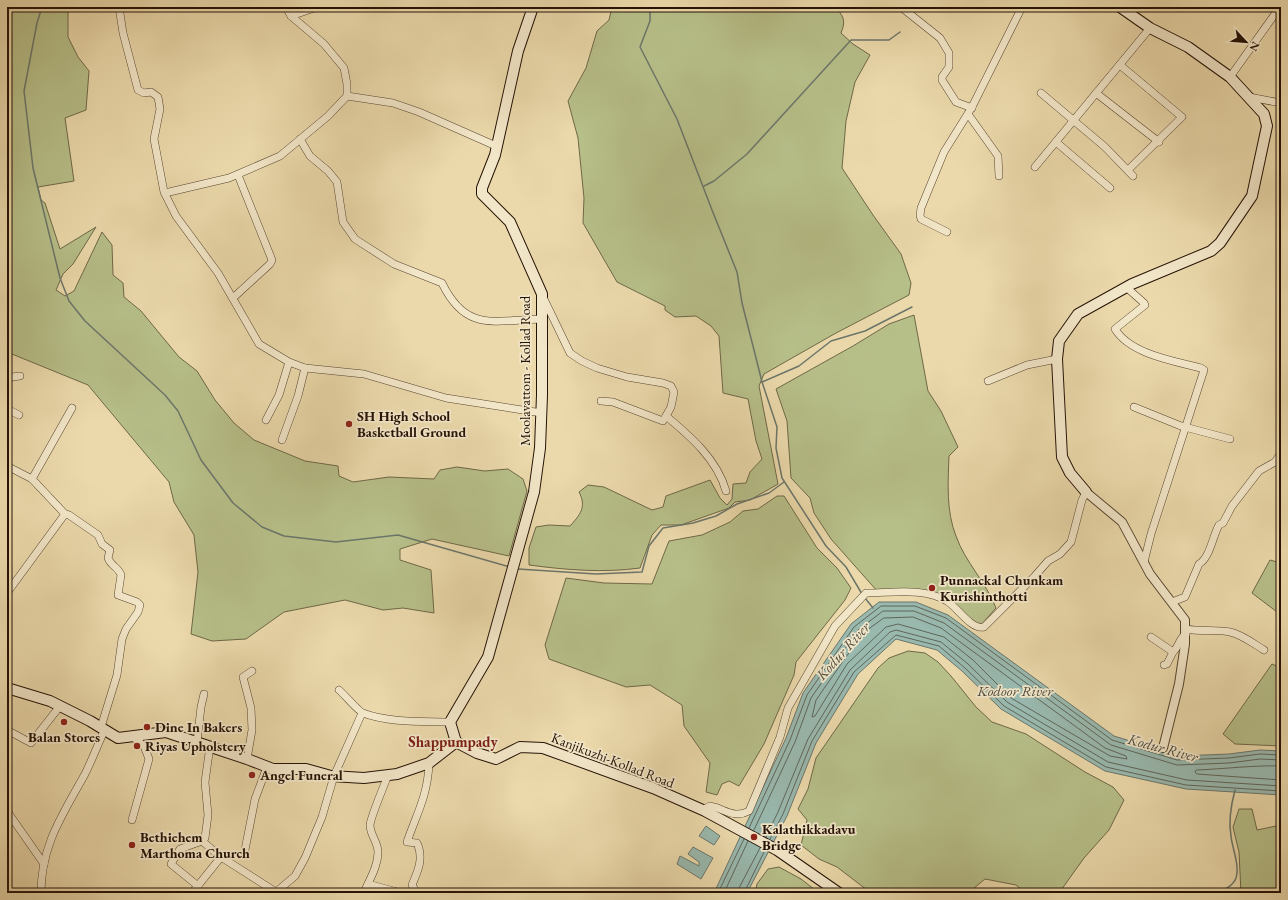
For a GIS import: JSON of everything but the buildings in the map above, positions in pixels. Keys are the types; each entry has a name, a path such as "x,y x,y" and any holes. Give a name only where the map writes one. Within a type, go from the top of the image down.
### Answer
{"main road":[{"name":"Moolavattom - Kollad Road","path":"450,722 488,657 534,492 540,448 542,413 542,294 510,222 505,215 482,194 482,188 496,146 518,51 533,7"},
{"path":"1086,492 1070,473 1062,457 1057,359 1059,341 1078,314 1126,288 1211,251 1220,243 1252,196 1267,126 1264,114 1230,77 1188,47 1150,28 1120,7"},
{"path":"7,688 60,706 103,728 118,738 166,732 247,758 273,769 306,769 334,776 364,778 388,775 429,763 456,742 450,722"},
{"name":"Kanjikuzhi-Kollad Road","path":"456,742 477,753 496,759 520,747 543,748 653,788 706,811 777,850 839,893"}],"street":[{"path":"119,7 123,33 138,90 144,93 151,92 158,97 160,109 154,139 165,193 176,216 218,273 259,344 289,362 305,368 364,374 446,398 542,413"},
{"path":"165,193 230,178 280,156 328,116 347,96 348,84 344,68 324,44 291,16 286,7"},
{"path":"291,16 317,7"},
{"path":"900,7 940,38 950,58 949,67 942,77 942,80 956,102 970,111 998,156 999,176"},
{"path":"947,232 927,223 922,219 920,215 925,198 944,152 970,111 1022,7"},
{"path":"1230,77 1280,7"},
{"path":"1035,167 1150,28"},
{"path":"1041,93 1105,147 1131,173 1182,117 1120,65"},
{"path":"1096,93 1158,142"},
{"path":"347,96 393,104 419,112 496,146"},
{"path":"1249,97 1281,103"},
{"path":"300,139 310,156 337,182 343,222 355,239 394,264 442,283 449,297 458,309 473,319 503,322 541,319"},
{"path":"1056,142 1110,188"},
{"path":"233,298 270,264 272,260 238,175"},
{"path":"1126,288 1144,302 1144,305 1115,329 1120,338 1139,349 1204,370 1151,534 1144,562"},
{"path":"542,294 570,353 597,368 627,377 663,383 671,386 674,392 671,407 663,421 624,405 601,401"},
{"path":"988,381 1027,365 1057,359"},
{"path":"266,420 279,395 289,362"},
{"path":"282,440 298,396 305,368"},
{"path":"7,380 12,377 20,376"},
{"path":"1134,407 1185,427 1230,439"},
{"path":"32,479 72,408"},
{"path":"7,409 19,415"},
{"path":"666,416 698,444 715,467 726,491"},
{"path":"1172,602 1185,596 1199,564 1202,563 1207,554 1219,525 1223,522 1241,494 1259,471 1275,462 1281,453"},
{"path":"7,466 32,479 65,514 98,535 102,544 110,550 108,558 111,566 118,570 121,575 118,595 137,602 140,605 138,612 126,629 122,639 118,675 103,728 85,773 64,809 55,829 44,864 41,880 41,893"},
{"path":"706,811 710,806 734,815 742,815 749,811 780,737 788,708 835,626 866,593 904,591 931,595 948,602 977,626 984,627 1008,605 1048,561 1060,554 1071,542 1082,500 1086,492 1122,522 1144,562 1185,620 1186,631 1179,684 1163,748"},
{"path":"7,593 65,514"},
{"path":"1186,631 1220,631 1238,634 1264,650"},
{"path":"1164,665 1167,664 1186,631"},
{"path":"1152,637 1173,652"},
{"path":"247,758 252,730 251,708 243,677 252,672"},
{"path":"339,690 350,699 362,713 398,720 450,722"},
{"path":"197,742 204,694"},
{"path":"7,730 31,743 60,706"},
{"path":"202,841 221,857 276,892 294,876 305,858 322,818 334,776 362,713"},
{"path":"132,736 144,746 149,758 132,820"},
{"path":"198,886 171,864 180,849 202,841 207,829 205,782 210,746"},
{"path":"416,893 414,892 415,890 412,886 419,870 420,851 417,843 407,842 425,795 428,782 429,763"},
{"path":"245,850 255,799 268,767"},
{"path":"364,893 374,872 378,852 372,833 371,819 388,775"},
{"path":"7,811 44,864"},
{"path":"192,893 221,857"},
{"path":"368,884 401,893"}],"green space":[{"path":"7,7 68,7 68,37 78,57 89,71 86,110 65,118 74,181 38,187 41,200 45,203 60,249 96,227 73,264 63,274 56,290 65,296 74,291 102,232 112,245 113,275 123,283 124,297 141,311 179,357 197,371 215,400 234,423 254,440 305,461 338,466 339,476 353,482 389,477 434,479 440,470 457,467 485,471 508,469 523,479 527,491 509,556 432,539 400,549 400,560 431,570 434,613 403,608 383,610 345,600 284,612 246,639 212,641 191,634 198,572 194,535 174,502 169,482 88,385 7,352 7,305 11,252 7,241"},
{"path":"612,7 834,7 843,18 844,22 841,33 853,44 870,55 855,82 846,121 842,168 901,254 911,283 909,295 836,333 764,374 759,386 778,484 750,500 735,502 729,508 681,525 661,525 652,535 640,568 626,570 585,570 529,565 529,548 536,527 549,525 570,526 577,518 581,510 582,502 579,492 588,485 604,487 652,510 663,507 666,496 710,480 720,498 727,505 732,499 733,484 746,483 750,472 762,459 756,441 748,399 723,393 719,336 711,326 696,316 675,317 665,310 665,306 617,282 583,223 584,198 578,138 568,101 586,68 597,31 609,20"},
{"path":"914,315 928,391 941,411 958,447 949,456 948,496 953,526 965,555 987,589 996,608 982,624 975,623 939,595 878,592 831,539 814,513 810,498 791,478 787,421 776,389 889,324"},
{"path":"777,496 784,496 817,548 837,568 851,588 845,600 796,662 794,675 764,744 739,786 729,781 722,784 717,795 706,792 710,763 684,726 682,705 650,685 626,687 549,659 545,645 566,578 604,583 652,584 669,541 702,535 730,522 743,511 758,509"},
{"path":"1270,560 1281,563 1281,615 1252,593"},
{"path":"908,651 925,653 938,662 976,707 992,722 1026,734 1085,772 1113,787 1124,800 1109,830 1084,858 1059,893 1026,893 1016,885 985,879 968,893 871,893 837,867 819,859 801,845 807,820 798,809 808,789 816,758 878,668 889,658"},
{"path":"1272,664 1281,668 1281,746 1235,744 1223,734"},
{"path":"1239,809 1252,809 1257,830 1281,825 1281,893 1241,893 1239,852 1233,827"},
{"path":"779,867 801,879 819,893 755,893 757,884 768,869"}],"water":[{"name":"Kodoor River","path":"879,602 916,602 948,615 1114,736 1178,756 1229,754 1260,750 1281,751 1281,795 1186,789 1105,771 1001,709 962,671 937,650 896,639 858,674 816,743 787,816 747,893 714,893 786,738 803,693 851,624"},
{"path":"706,826 720,836 714,845 699,836"},
{"path":"693,847 713,858 701,879 677,864 680,856 699,866 699,862 688,854"}],"waterway":[{"path":"42,7 37,23 24,91 33,168 60,278 69,301 85,321 165,395 178,411 201,460 233,503 262,527 284,536 336,542 398,535 510,567"},
{"path":"650,7 650,21 640,47 677,119 737,272 742,303 762,382 777,427 776,448 782,478 826,546 846,567 862,594"},
{"path":"704,186 714,181 747,154 851,40 889,40 900,32"},
{"path":"762,382 799,366 831,341 865,331 912,307"},
{"path":"518,569 596,574 642,572 649,546 663,528 693,523 716,516 737,504 769,493 784,482"},
{"path":"865,598 873,608"},
{"path":"1217,893 1231,885 1236,878 1237,873 1230,830 1231,807 1235,790"}],"place":[{"name":"SH High School Basketball Ground","path":"349,424"},
{"name":"Punnackal Chunkam Kurishinthotti","path":"932,588"},
{"name":"Balan Stores","path":"64,722"},
{"name":"Dine In Bakers","path":"147,727"},
{"name":"Riyas Upholstery","path":"137,746"},
{"name":"Angel Funeral","path":"252,775"},
{"name":"Kalathikkadavu Bridge","path":"754,837"},
{"name":"Bethiehem Marthoma Church","path":"132,845"}],"district":[{"name":"Shappumpady","path":"453,742"}],"water label":[{"name":"Kodur River","path":"843,651"},
{"name":"Kodur River","path":"1163,748"}]}
